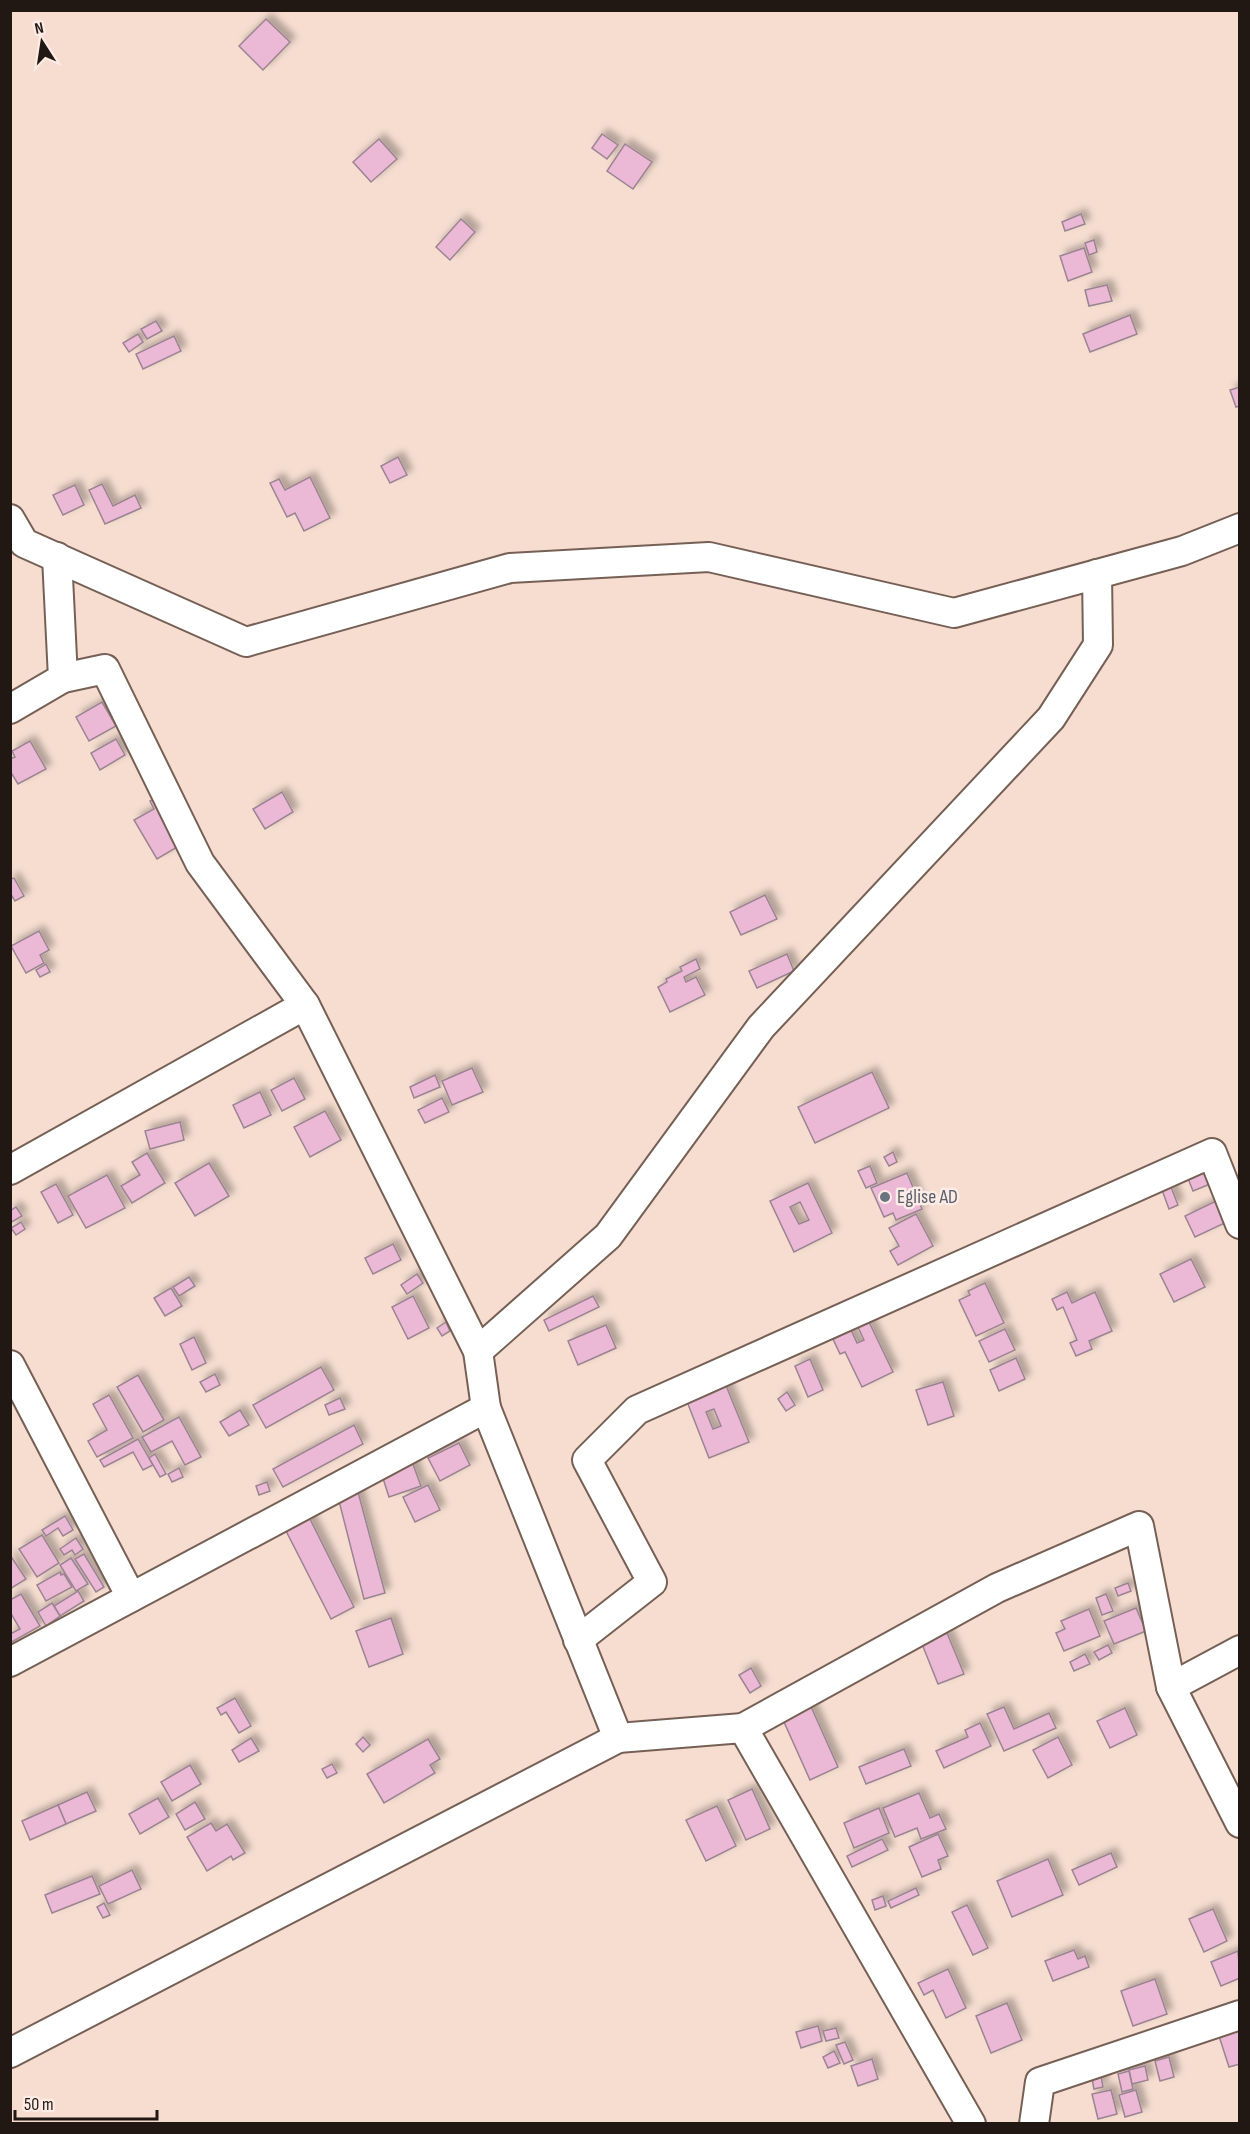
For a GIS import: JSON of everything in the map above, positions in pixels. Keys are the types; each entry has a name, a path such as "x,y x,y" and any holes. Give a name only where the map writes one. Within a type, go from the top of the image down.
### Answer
{"street":[{"path":"10,519 24,543 246,642 510,568 709,557 954,613 1182,551 1239,528"},
{"path":"57,557 63,678"},
{"path":"478,1351 608,1236 761,1027 1051,718 1098,645 1097,574"},
{"path":"10,709 63,678 105,669 200,863 305,1005 478,1351 486,1408 618,1738"},
{"path":"10,1170 305,1005"},
{"path":"579,1640 652,1582 587,1460 637,1410 1212,1153 1239,1224"},
{"path":"10,1365 131,1597"},
{"path":"10,1662 486,1408"},
{"path":"10,2053 618,1738 743,1728 997,1588 1139,1526 1171,1687 1239,1823"},
{"path":"1171,1687 1239,1650"},
{"path":"743,1728 971,2124"},
{"path":"1034,2124 1040,2082 1239,2014"}],"building":[{"path":"266,19 290,42 263,70 239,46"},
{"path":"602,134 618,145 607,159 592,148"},
{"path":"379,139 397,159 371,182 353,162"},
{"path":"625,144 652,162 633,189 607,171"},
{"path":"1081,214 1085,224 1065,231 1062,222"},
{"path":"461,219 475,232 450,260 436,247"},
{"path":"1094,240 1097,252 1089,255 1085,243"},
{"path":"1084,248 1092,272 1068,281 1060,256"},
{"path":"1107,285 1112,301 1089,306 1085,290"},
{"path":"1130,315 1137,334 1090,352 1083,334"},
{"path":"156,321 162,331 147,339 141,329"},
{"path":"138,334 143,342 129,352 123,343"},
{"path":"174,336 181,351 143,369 136,354"},
{"path":"1240,387 1240,406 1236,407 1230,390"},
{"path":"398,457 407,475 390,483 381,466"},
{"path":"310,477 330,518 304,531 295,513 287,517 270,483 279,479 285,490"},
{"path":"102,484 113,506 135,495 141,508 105,524 89,490"},
{"path":"75,485 84,505 63,515 53,495"},
{"path":"102,702 116,726 89,741 76,717"},
{"path":"116,739 125,755 100,770 91,753"},
{"path":"30,741 46,769 18,784 10,771 10,759 15,757 12,751"},
{"path":"282,792 293,812 265,829 253,809"},
{"path":"158,797 184,843 157,859 134,820 154,809 150,801"},
{"path":"14,878 24,896 15,901 10,893 10,879"},
{"path":"765,895 777,919 741,935 730,912"},
{"path":"39,931 49,950 40,955 44,963 26,973 11,946"},
{"path":"787,954 794,971 757,988 749,971"},
{"path":"696,959 700,969 684,977 686,982 696,977 705,995 670,1012 658,987 667,982 666,979 682,971 680,967"},
{"path":"46,964 50,972 40,977 36,970"},
{"path":"472,1068 483,1092 452,1105 442,1081"},
{"path":"872,1072 889,1108 815,1143 798,1107"},
{"path":"435,1075 440,1087 414,1098 410,1087"},
{"path":"294,1078 305,1099 282,1111 271,1090"},
{"path":"260,1092 271,1115 244,1128 233,1105"},
{"path":"442,1098 449,1112 425,1123 418,1110"},
{"path":"325,1111 341,1140 310,1157 294,1127"},
{"path":"180,1122 184,1140 150,1149 145,1131"},
{"path":"893,1152 897,1162 889,1166 884,1157"},
{"path":"147,1153 165,1183 132,1203 121,1186 140,1175 132,1162"},
{"path":"209,1163 229,1196 195,1216 175,1183"},
{"path":"870,1166 877,1183 866,1188 858,1171"},
{"path":"1204,1169 1210,1184 1193,1191 1187,1176"},
{"path":"907,1173 922,1209 896,1220 893,1213 884,1217 871,1188"},
{"path":"107,1175 125,1208 86,1228 68,1196"},
{"path":"808,1183 832,1233 794,1252 770,1201","holes":["800,1202 809,1220 799,1224 790,1207"]},
{"path":"56,1184 73,1215 58,1223 41,1192"},
{"path":"1171,1187 1178,1205 1169,1209 1162,1190"},
{"path":"1218,1200 1229,1221 1195,1237 1185,1216"},
{"path":"16,1207 22,1216 10,1223 10,1211"},
{"path":"916,1214 933,1246 898,1265 890,1251 899,1246 889,1228"},
{"path":"21,1222 25,1229 16,1235 11,1228"},
{"path":"393,1244 401,1260 373,1274 365,1258"},
{"path":"1191,1259 1205,1287 1174,1302 1160,1274"},
{"path":"417,1274 423,1283 407,1294 401,1285"},
{"path":"189,1277 195,1286 179,1296 173,1287"},
{"path":"985,1283 1004,1323 976,1336 959,1300 970,1295 968,1291"},
{"path":"171,1288 182,1306 165,1316 154,1298"},
{"path":"1067,1292 1072,1303 1095,1292 1112,1331 1089,1341 1092,1349 1076,1356 1070,1343 1077,1340 1063,1307 1057,1310 1052,1299"},
{"path":"413,1296 429,1328 408,1339 392,1307"},
{"path":"593,1296 599,1307 549,1331 544,1320"},
{"path":"446,1322 450,1331 442,1336 437,1328"},
{"path":"869,1322 893,1372 862,1387 845,1352 840,1354 833,1339 851,1330 857,1343 864,1340 858,1327"},
{"path":"606,1325 616,1348 578,1365 568,1341"},
{"path":"1005,1329 1015,1350 989,1362 979,1341"},
{"path":"194,1337 206,1363 192,1370 180,1344"},
{"path":"1016,1358 1025,1379 999,1391 990,1370"},
{"path":"810,1359 823,1390 808,1397 795,1366"},
{"path":"321,1367 334,1390 266,1428 253,1405"},
{"path":"215,1374 220,1385 206,1392 200,1382"},
{"path":"138,1375 164,1420 143,1432 117,1387"},
{"path":"943,1382 954,1416 928,1425 916,1390"},
{"path":"725,1383 749,1442 709,1458 686,1399","holes":["714,1409 721,1426 713,1429 706,1412"]},
{"path":"787,1392 795,1405 786,1411 778,1399"},
{"path":"109,1395 133,1438 97,1457 88,1441 107,1430 93,1404"},
{"path":"340,1398 345,1409 329,1415 325,1405"},
{"path":"240,1410 249,1425 229,1436 220,1422"},
{"path":"179,1417 201,1457 185,1465 172,1441 151,1452 142,1437"},
{"path":"354,1425 363,1444 283,1487 273,1469"},
{"path":"138,1439 153,1465 143,1470 133,1452 104,1467 100,1460"},
{"path":"459,1443 470,1465 440,1481 428,1458"},
{"path":"155,1454 166,1474 160,1477 149,1458"},
{"path":"411,1459 421,1486 389,1497 380,1469"},
{"path":"179,1468 183,1477 172,1482 168,1474"},
{"path":"267,1482 270,1491 259,1495 256,1486"},
{"path":"428,1485 440,1510 415,1522 403,1497"},
{"path":"358,1492 385,1593 364,1599 338,1497"},
{"path":"306,1511 354,1607 331,1619 282,1523"},
{"path":"65,1516 73,1530 63,1536 58,1528 46,1536 42,1530"},
{"path":"42,1535 59,1563 37,1577 19,1549"},
{"path":"76,1538 83,1549 75,1555 72,1550 64,1555 60,1549"},
{"path":"84,1554 104,1587 96,1592 75,1559"},
{"path":"10,1555 26,1579 10,1589"},
{"path":"71,1558 88,1584 76,1591 60,1565"},
{"path":"60,1572 61,1575 64,1574 72,1587 46,1601 37,1585"},
{"path":"1128,1583 1131,1591 1118,1596 1115,1588"},
{"path":"78,1591 84,1601 60,1616 54,1606"},
{"path":"21,1594 40,1626 10,1643 10,1634 20,1629 10,1612 10,1600"},
{"path":"1106,1594 1113,1611 1102,1615 1096,1598"},
{"path":"52,1603 60,1616 46,1626 38,1612"},
{"path":"1136,1608 1146,1631 1114,1644 1104,1621"},
{"path":"1089,1609 1100,1636 1064,1651 1056,1633 1065,1629 1061,1621"},
{"path":"391,1618 403,1654 369,1667 356,1631"},
{"path":"947,1633 964,1674 938,1684 922,1644"},
{"path":"1108,1645 1112,1653 1099,1660 1094,1652"},
{"path":"1085,1654 1090,1664 1074,1671 1070,1662"},
{"path":"751,1668 761,1686 750,1693 739,1675"},
{"path":"235,1698 251,1726 239,1733 226,1712 221,1715 217,1708"},
{"path":"808,1700 838,1767 810,1780 780,1713"},
{"path":"1004,1707 1014,1729 1049,1713 1056,1728 1004,1751 987,1714"},
{"path":"1125,1708 1137,1735 1110,1748 1097,1721"},
{"path":"980,1723 991,1746 944,1768 936,1751 968,1737 965,1730"},
{"path":"363,1737 370,1745 363,1752 356,1744"},
{"path":"1058,1737 1072,1765 1048,1778 1033,1750"},
{"path":"251,1738 259,1751 239,1762 232,1750"},
{"path":"428,1739 440,1759 430,1765 435,1773 384,1803 367,1774"},
{"path":"904,1749 911,1766 866,1784 859,1767"},
{"path":"332,1764 337,1773 327,1778 322,1769"},
{"path":"190,1765 201,1784 172,1801 161,1782"},
{"path":"752,1789 770,1829 746,1840 728,1800"},
{"path":"87,1792 96,1811 66,1824 58,1805"},
{"path":"919,1793 930,1818 939,1814 946,1829 921,1839 917,1828 895,1837 883,1808"},
{"path":"158,1798 169,1817 140,1834 129,1814"},
{"path":"195,1802 205,1819 185,1830 176,1814"},
{"path":"58,1805 66,1824 30,1840 22,1821"},
{"path":"717,1806 736,1846 706,1861 686,1820"},
{"path":"879,1808 889,1833 854,1848 844,1823"},
{"path":"211,1823 216,1831 227,1824 245,1853 233,1860 231,1856 207,1871 187,1837"},
{"path":"938,1834 948,1856 938,1860 941,1869 922,1877 909,1847"},
{"path":"882,1839 888,1850 852,1867 847,1856"},
{"path":"1111,1853 1117,1867 1079,1885 1072,1870"},
{"path":"1048,1859 1063,1895 1012,1917 997,1881"},
{"path":"132,1870 141,1889 108,1904 99,1886"},
{"path":"92,1876 100,1894 52,1913 45,1895"},
{"path":"916,1888 919,1895 891,1908 888,1901"},
{"path":"883,1896 886,1906 875,1910 872,1900"},
{"path":"104,1903 110,1915 103,1918 97,1907"},
{"path":"967,1905 988,1948 973,1955 952,1912"},
{"path":"1213,1909 1227,1941 1204,1952 1189,1919"},
{"path":"1074,1950 1078,1959 1085,1956 1089,1967 1053,1981 1045,1961"},
{"path":"1238,1951 1240,1978 1221,1986 1211,1962"},
{"path":"948,1969 966,2008 946,2018 933,1990 924,1995 918,1983"},
{"path":"1155,1979 1167,2014 1133,2026 1121,1991"},
{"path":"1007,2003 1022,2040 991,2053 976,2016"},
{"path":"818,2026 822,2041 801,2048 796,2032"},
{"path":"836,2028 839,2038 826,2041 823,2031"},
{"path":"1240,2029 1240,2064 1229,2067 1219,2036"},
{"path":"845,2042 853,2060 844,2064 836,2045"},
{"path":"834,2051 840,2063 828,2068 823,2057"},
{"path":"1169,2057 1174,2077 1160,2081 1155,2061"},
{"path":"872,2059 878,2079 858,2086 851,2066"},
{"path":"1145,2066 1148,2080 1132,2084 1129,2070"},
{"path":"1129,2071 1133,2089 1122,2092 1118,2074"},
{"path":"1101,2076 1103,2087 1094,2089 1092,2079"},
{"path":"1111,2090 1117,2114 1098,2119 1092,2094"},
{"path":"1136,2090 1142,2112 1125,2117 1119,2095"}],"place":[{"name":"Eglise AD","path":"885,1197"}]}
